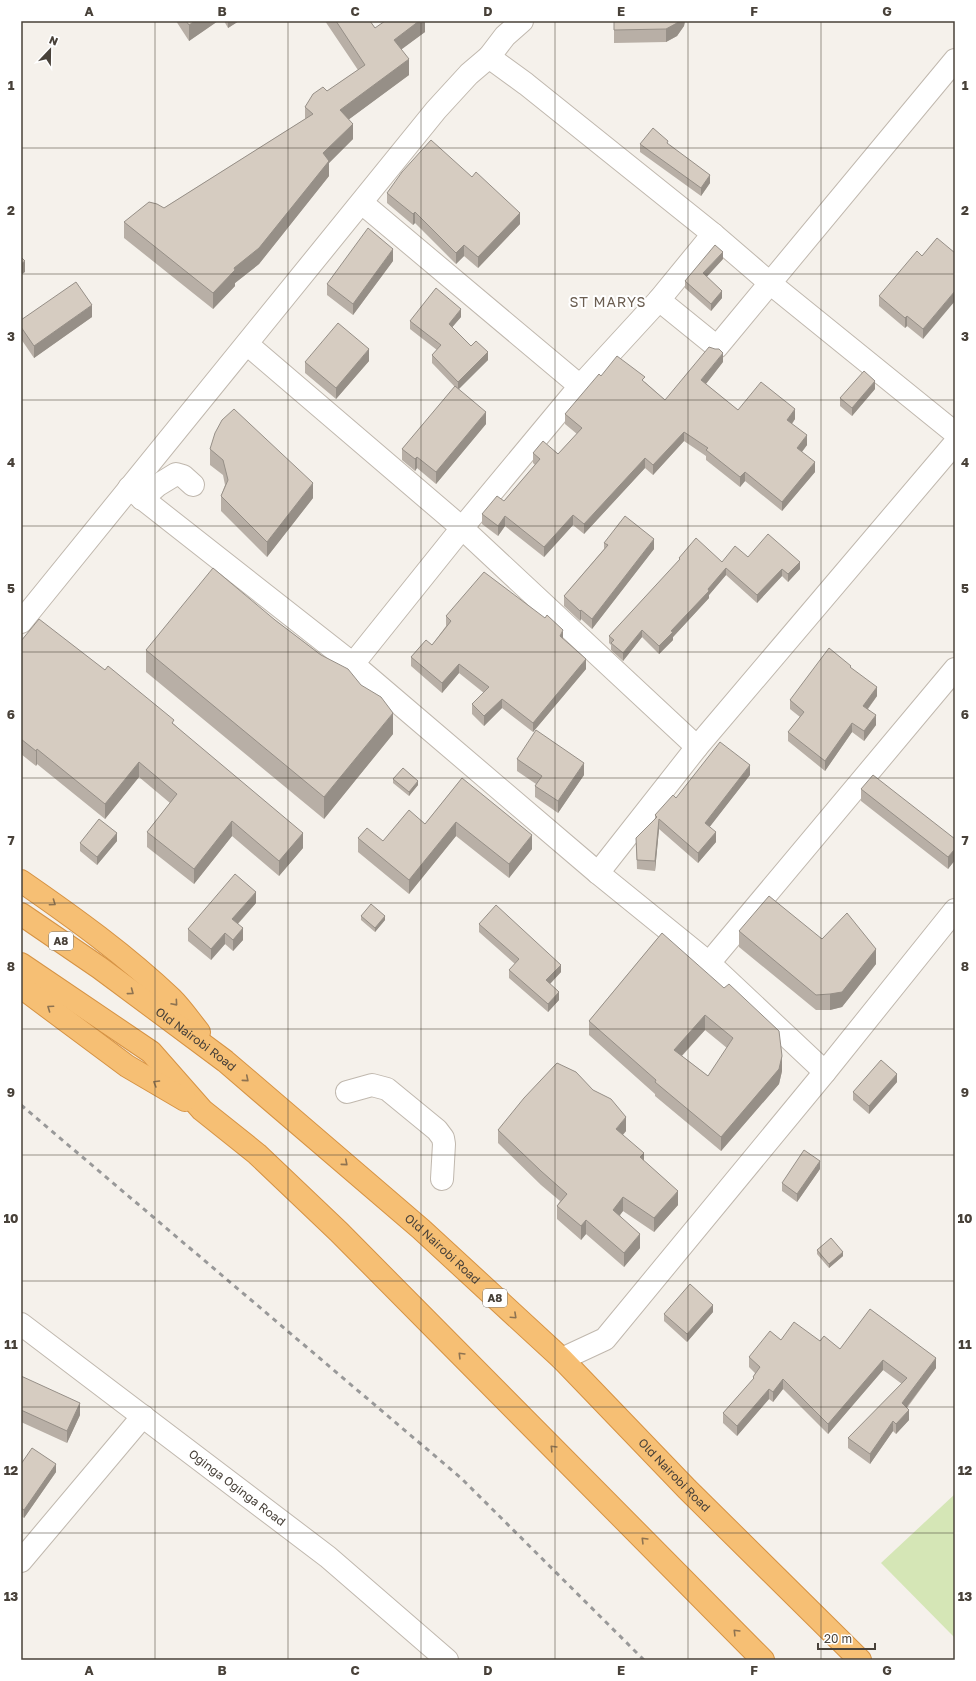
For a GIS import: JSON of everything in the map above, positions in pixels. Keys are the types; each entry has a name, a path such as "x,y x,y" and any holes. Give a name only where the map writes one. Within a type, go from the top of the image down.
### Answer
{"highway":[{"path":"21,881 74,918 163,990 174,1000 225,1061"},
{"name":"Old Nairobi Road","path":"21,914 100,968 225,1061 421,1229 562,1359 688,1490 860,1660"},
{"path":"21,964 77,1000 151,1052 202,1110"},
{"path":"21,988 127,1066 202,1110 257,1154 339,1232 763,1660"}],"street":[{"path":"21,622 136,493 247,344 436,110 469,74 489,57 506,36 522,21"},
{"path":"489,57 526,84 713,234 771,284 955,433"},
{"path":"659,300 717,348 955,60"},
{"path":"362,203 580,386"},
{"path":"352,664 580,386 659,300 713,234"},
{"path":"247,344 462,528 697,747"},
{"path":"598,873 697,747 955,443"},
{"path":"136,493 158,485 176,474 183,476 193,485"},
{"path":"136,493 352,664 598,873 709,963 825,1072"},
{"path":"709,963 955,669"},
{"path":"562,1359 605,1339 825,1072 955,910"},
{"path":"348,1092 372,1085 388,1089 437,1130 443,1138 444,1144 442,1179"},
{"name":"Oginga Oginga Road","path":"21,1324 328,1557 447,1660"},
{"path":"21,1561 143,1416"}],"green space":[{"path":"955,1494 955,1638 881,1563"}],"building":[{"path":"186,21 195,21 189,25"},
{"path":"336,21 370,21 375,28 385,21 419,21 394,40 409,59 340,110 353,124 323,153 329,161 259,248 234,268 235,270 213,293 124,222 149,202 164,208 313,114 305,107 313,94 323,87 327,91 365,65"},
{"path":"614,21 678,21 666,29 614,30"},
{"path":"653,128 668,141 667,143 710,175 701,188 640,144"},
{"path":"431,140 472,177 476,172 520,213 478,257 464,245 456,253 415,212 413,214 387,193 402,172"},
{"path":"368,228 393,249 353,304 327,284"},
{"path":"937,238 955,253 955,291 923,329 907,316 905,318 879,296 917,251 922,256"},
{"path":"715,245 723,252 703,273 722,291 711,304 685,281"},
{"path":"21,257 25,261 21,264"},
{"path":"76,282 92,305 34,346 21,327 21,320"},
{"path":"436,288 461,309 449,324 471,346 476,341 488,352 458,382 432,355 441,345 410,321"},
{"path":"338,323 369,349 336,388 305,362"},
{"path":"709,347 719,349 723,353 701,380 738,410 761,382 795,409 787,420 807,435 797,448 815,462 782,502 745,472 740,477 706,450 708,448 684,432 653,465 645,458 584,524 573,515 544,547 505,516 498,526 482,514 497,496 504,501 540,459 533,453 543,441 558,454 582,428 565,414 599,374 601,376 617,356 645,377 642,380 665,400"},
{"path":"864,371 875,381 852,408 840,398"},
{"path":"455,386 486,412 436,472 417,457 415,459 402,449"},
{"path":"234,409 313,483 267,542 221,496 228,480 223,460 210,449 215,433 222,420"},
{"path":"625,516 654,539 592,619 581,610 580,611 564,596 608,545 604,543"},
{"path":"768,534 800,562 788,574 782,569 757,595 726,568 708,589 709,591 671,631 673,632 659,646 642,630 623,653 611,643 614,640 609,636 680,559 679,558 696,538 722,562 735,546 748,557"},
{"path":"213,568 275,620 321,655 348,669 361,685 381,697 393,713 324,797 146,650"},
{"path":"484,572 545,618 547,615 563,630 560,636 586,659 533,723 502,699 484,716 472,704 489,687 459,664 442,683 411,657 426,640 432,645 451,621 446,616"},
{"path":"39,619 105,670 108,666 174,720 172,723 303,833 279,861 232,821 194,869 147,832 177,794 139,762 105,804 37,749 36,751 21,739 21,641"},
{"path":"829,648 851,666 850,667 877,687 863,706 876,715 864,731 852,723 825,761 788,732 804,712 790,700"},
{"path":"536,730 584,763 558,801 535,786 542,776 517,759"},
{"path":"720,742 750,765 705,823 716,832 698,853 659,819 655,861 637,860 636,838 657,817 655,815 673,795 676,798"},
{"path":"403,768 418,781 409,792 393,779"},
{"path":"873,775 955,839 955,849 948,857 861,789"},
{"path":"462,778 532,835 509,864 456,822 409,880 358,838 367,828 383,841 409,810 425,824"},
{"path":"99,819 117,833 97,857 80,843"},
{"path":"235,874 256,892 232,919 243,928 233,940 225,933 211,949 188,929"},
{"path":"769,896 822,939 847,913 876,949 842,992 816,995 739,931"},
{"path":"371,904 385,916 375,928 361,916"},
{"path":"496,905 561,965 546,980 559,992 548,1004 509,970 519,959 479,924"},
{"path":"662,933 724,988 729,984 779,1031 782,1056 779,1069 721,1137 655,1082 656,1080 589,1021","holes":["705,1015 733,1038 708,1076 674,1050"]},
{"path":"881,1060 897,1074 869,1106 853,1092"},
{"path":"557,1063 576,1072 593,1090 611,1099 626,1117 616,1129 644,1153 640,1157 678,1191 654,1218 623,1197 613,1210 640,1234 624,1253 586,1220 581,1226 557,1206 567,1194 498,1130 524,1098"},
{"path":"804,1150 820,1161 797,1194 782,1183"},
{"path":"831,1238 843,1252 829,1264 817,1250"},
{"path":"690,1284 713,1305 687,1334 664,1314"},
{"path":"870,1309 936,1358 902,1403 909,1410 896,1424 893,1421 870,1454 848,1438 907,1378 883,1360 828,1424 783,1379 773,1392 769,1389 737,1426 723,1413 754,1378 753,1377 760,1367 749,1357 770,1331 781,1340 794,1322 820,1341 824,1336 840,1349"},
{"path":"21,1376 80,1403 67,1431 21,1410"},
{"path":"32,1448 56,1464 24,1510 21,1508 21,1464"}],"railway":[{"path":"21,1105 461,1478 644,1660"}],"district":[{"name":"ST MARYS","path":"608,302"}]}
